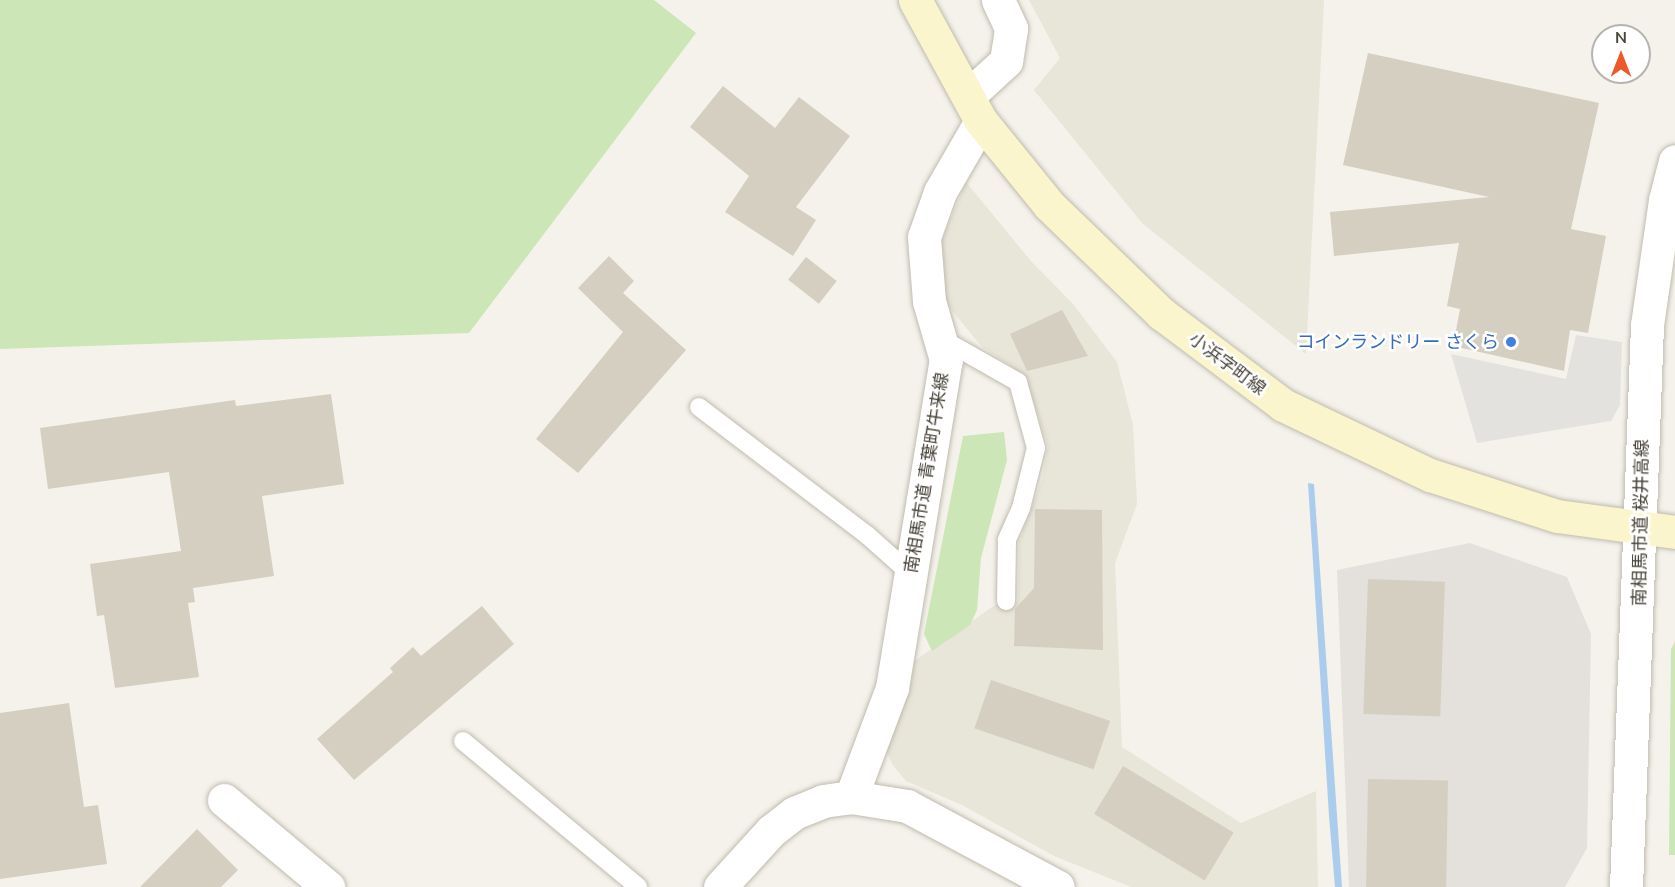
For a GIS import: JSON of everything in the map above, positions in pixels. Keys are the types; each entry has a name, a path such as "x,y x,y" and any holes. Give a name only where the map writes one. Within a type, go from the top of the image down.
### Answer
{"main road":[{"name":"小浜字町線","path":"915,0 974,108 1049,205 1162,314 1283,405 1430,475 1557,516 1639,530 1675,532"}],"street":[{"name":"南相馬市道 青葉町牛来線","path":"851,797 892,688 946,360 942,339 929,301 924,237 974,108 1006,61 1011,28 998,0"},
{"name":"南相馬市道 桜井高線","path":"1626,887 1647,325 1665,200 1675,161"},
{"path":"720,887 771,831 794,813 823,801 851,797 908,806 1058,887"},
{"path":"224,800 328,887"}],"lane":[{"path":"942,339 1018,382 1036,448 1022,508 1007,540 1006,601"},
{"path":"699,407 867,535 911,574"},
{"path":"463,741 638,887"}],"shaded area":[{"path":"1029,0 1324,0 1306,354 1142,223 1034,90 1060,58"},
{"path":"966,182 1030,260 1073,304 1117,362 1133,425 1137,504 1115,563 1122,747 1241,823 1316,791 1318,887 1131,887 1054,856 962,805 906,781 892,764 885,747 901,713 913,662 995,605 1018,602 1019,542 1042,479 1048,446 1025,375 982,347 941,297 941,242"},
{"path":"1576,335 1622,342 1620,405 1611,421 1477,443 1451,354 1566,379"},
{"path":"1470,543 1567,577 1591,634 1587,848 1565,887 1349,887 1337,570"}],"green space":[{"path":"0,0 654,0 696,33 469,333 0,349"},
{"path":"1004,432 1007,460 981,558 977,610 970,625 932,651 924,634 963,436"},
{"path":"1675,642 1675,855 1669,855 1671,649"}],"water":[{"path":"1308,483 1314,484 1342,887 1335,887 1329,816"}],"building":[{"path":"1368,53 1599,103 1571,229 1606,236 1588,333 1570,330 1564,371 1453,346 1460,309 1447,306 1459,243 1334,256 1330,212 1489,197 1343,165"},
{"path":"723,86 775,128 799,97 850,136 796,207 816,220 793,256 725,212 749,176 690,127"},
{"path":"609,256 634,281 623,293 686,350 578,473 536,439 623,332 578,288"},
{"path":"806,257 837,281 819,304 788,280"},
{"path":"1062,310 1088,356 1027,371 1010,334"},
{"path":"331,394 344,484 262,496 274,576 193,588 195,602 188,603 199,677 115,688 104,615 97,616 90,564 181,551 169,472 48,489 40,428 235,400 236,406"},
{"path":"1035,509 1102,510 1103,650 1014,646 1015,609 1034,588"},
{"path":"1368,579 1445,582 1440,717 1363,714"},
{"path":"482,606 514,644 354,780 317,739 393,672 390,668 413,647 421,656"},
{"path":"991,680 1110,721 1094,769 974,728"},
{"path":"69,703 84,807 98,805 107,864 0,879 0,713"},
{"path":"1123,766 1234,832 1205,880 1094,814"},
{"path":"1368,779 1448,780 1446,887 1366,887"},
{"path":"197,829 238,870 221,887 140,887"}],"place":[{"name":"コインランドリー さくら","path":"1511,342"}]}
